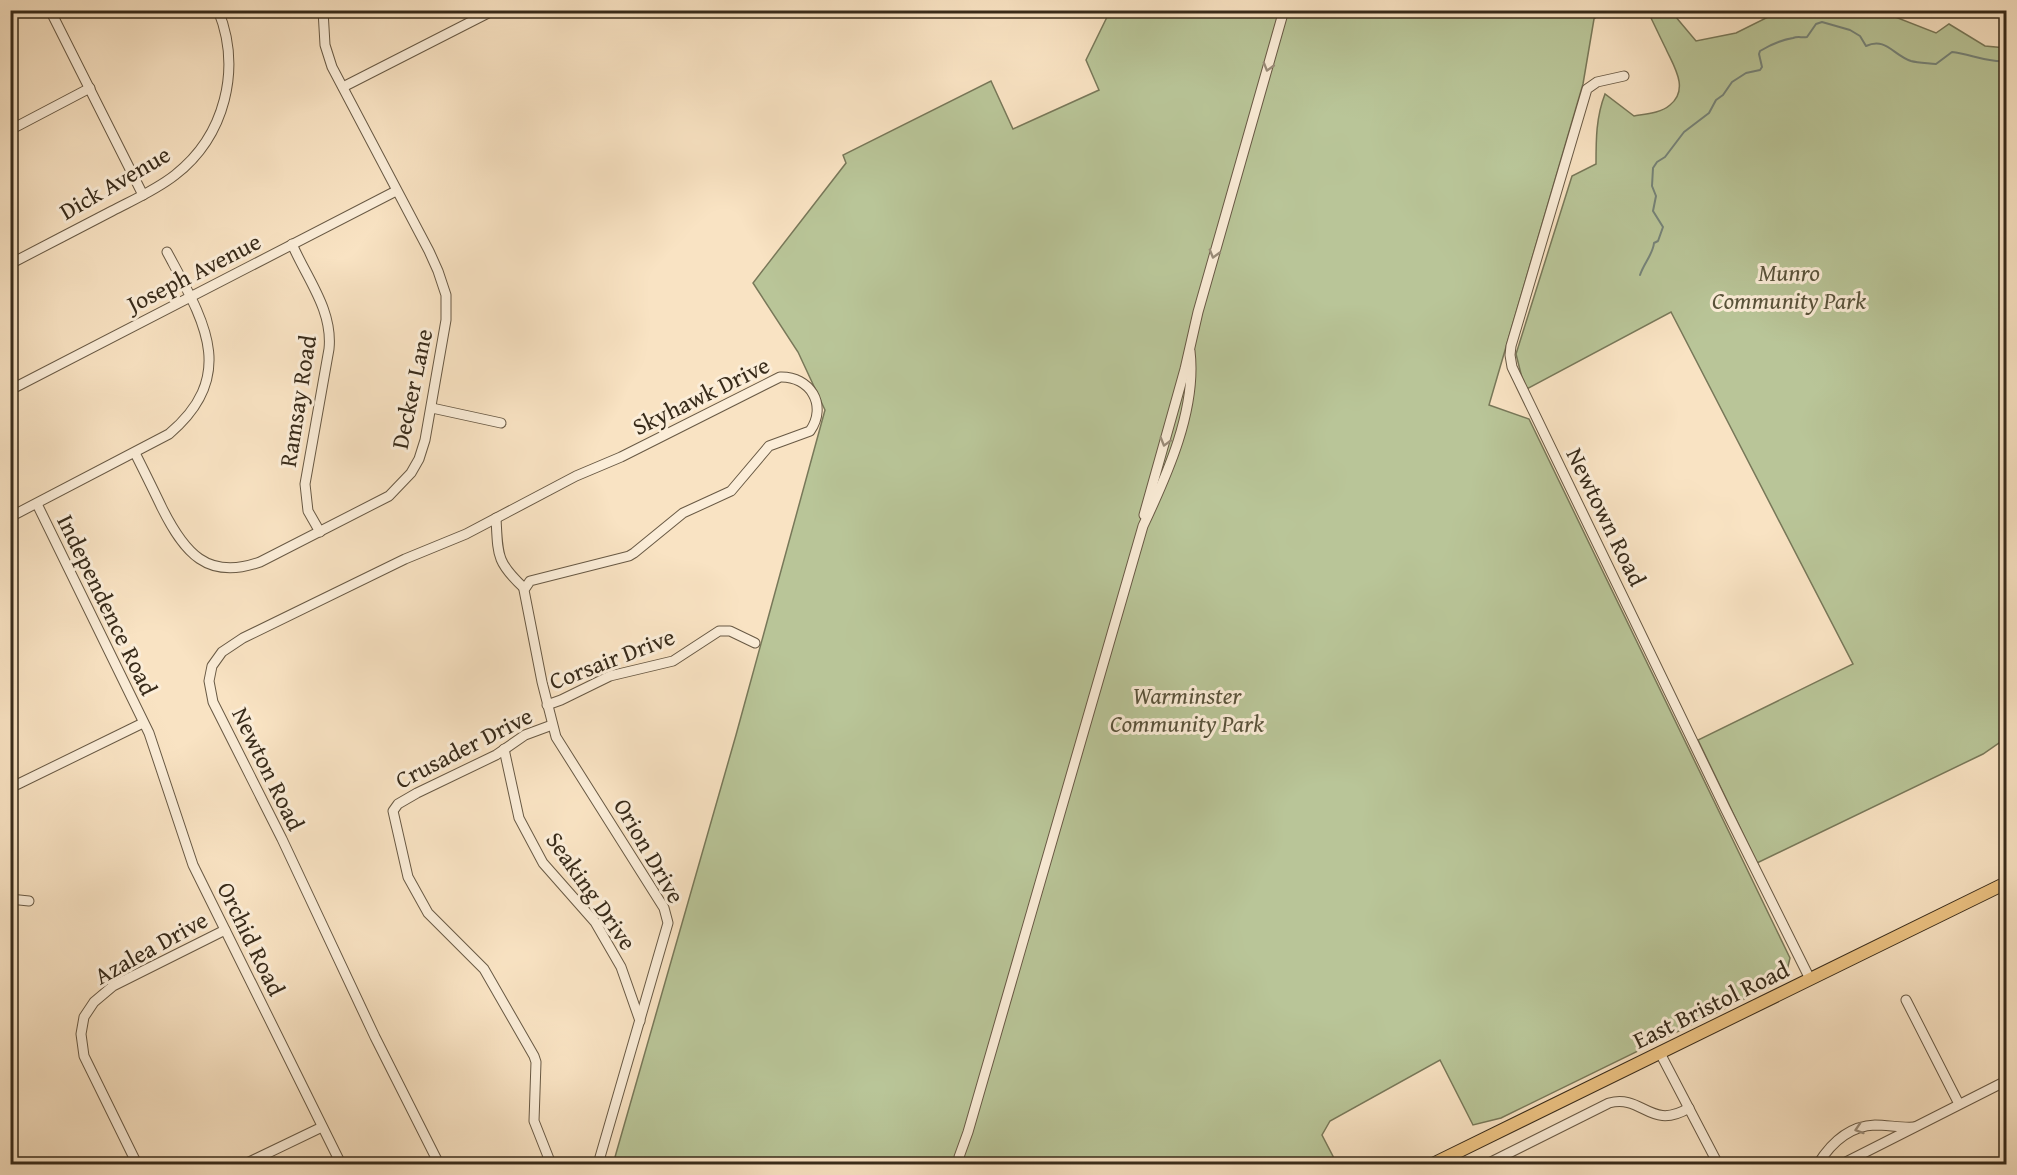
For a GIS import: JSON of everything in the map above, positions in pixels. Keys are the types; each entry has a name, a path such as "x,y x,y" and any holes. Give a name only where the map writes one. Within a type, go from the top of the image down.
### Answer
{"main road":[{"name":"East Bristol Road","path":"1433,1164 2007,883"}],"street":[{"path":"50,10 143,195"},
{"name":"Dick Avenue","path":"10,264 168,180 184,168 202,148 219,117 228,81 228,44 218,10"},
{"name":"Decker Lane","path":"135,453 179,540 192,554 208,564 227,569 247,567 260,562 389,496 411,473 422,451 432,408 446,320 446,295 438,271 327,55 323,10"},
{"path":"343,87 494,10"},
{"path":"959,1157 1143,526 1164,485 1190,397 1192,366 1190,351 1198,312 1284,10"},
{"name":"Newtown Road","path":"1624,76 1597,82 1587,90 1512,346 1510,355 1512,367 1719,798 1810,979"},
{"path":"10,130 90,88"},
{"name":"Joseph Avenue","path":"10,390 396,191"},
{"name":"Ramsay Road","path":"292,244 324,308 330,328 329,350 305,484 308,511 320,532"},
{"path":"10,517 169,434 190,414 203,392 209,367 209,343 201,317 167,252"},
{"name":"Skyhawk Drive","path":"484,525 576,476 621,457 780,377 798,379 814,395 817,411 810,431 764,450 731,491 682,513 628,556 541,578 525,586"},
{"path":"432,408 501,423"},
{"name":"Independence Road","path":"37,504 143,723"},
{"path":"496,518 501,563 525,586 523,594 547,705"},
{"name":"Newton Road","path":"439,1164 370,1027 282,839 222,722 213,702 209,681 212,666 217,659 243,639 405,559 484,525"},
{"name":"Corsair Drive","path":"547,705 610,676 673,661 719,631 730,631 755,643"},
{"name":"Orion Drive","path":"547,705 556,737 667,914 667,930 598,1164"},
{"path":"10,788 143,723"},
{"name":"Orchid Road","path":"143,723 161,768 193,865 341,1164"},
{"name":"Crusader Drive","path":"551,1164 534,1121 536,1062 534,1056 484,969 428,913 408,877 393,815 395,806 417,793 496,755 525,735 552,725"},
{"name":"Seaking Drive","path":"504,749 519,818 543,863 590,915 607,942 621,967 640,1021"},
{"path":"10,899 29,901"},
{"name":"Azalea Drive","path":"137,1164 84,1056 81,1034 84,1017 94,1002 113,986 225,930"},
{"path":"1906,1000 1959,1104"},
{"path":"1660,1053 1718,1164"},
{"path":"1842,1164 1903,1135 1914,1127 2004,1081"},
{"path":"1487,1164 1609,1103 1626,1102 1662,1117 1678,1115 1689,1108"},
{"path":"1818,1164 1832,1145 1853,1130 1871,1126 1914,1127"},
{"path":"245,1164 322,1127"}],"green space":[{"name":"Warminster Community Park","path":"1110,11 1604,11 1594,19 1583,84 1489,405 1529,419 1790,958 1785,979 1501,1118 1473,1125 1440,1060 1330,1121 1322,1135 1337,1164 613,1164 736,735 825,410 798,352 753,283 846,163 843,155 991,81 1013,129 1099,90 1086,60"},
{"name":"Munro Community Park","path":"1813,11 1880,11 1936,33 1949,24 1985,46 2006,48 2006,738 1983,754 1757,863 1698,740 1853,664 1671,312 1525,390 1516,354 1572,176 1596,164 1598,120 1605,94 1634,116 1666,108 1676,99 1679,92 1676,70 1649,14 1675,16 1696,41 1736,33 1768,17 1806,14"}],"waterway":[{"path":"1640,275 1663,227 1653,211 1656,196 1652,186 1653,168 1665,157 1684,132 1709,113 1716,100 1723,95 1732,82 1746,73 1760,70 1762,67 1760,51 1784,40 1807,37 1816,24 1822,22 1850,30 1860,36 1866,46 1884,45 1914,62 1936,64 1952,52 1993,61 2006,61"}]}
